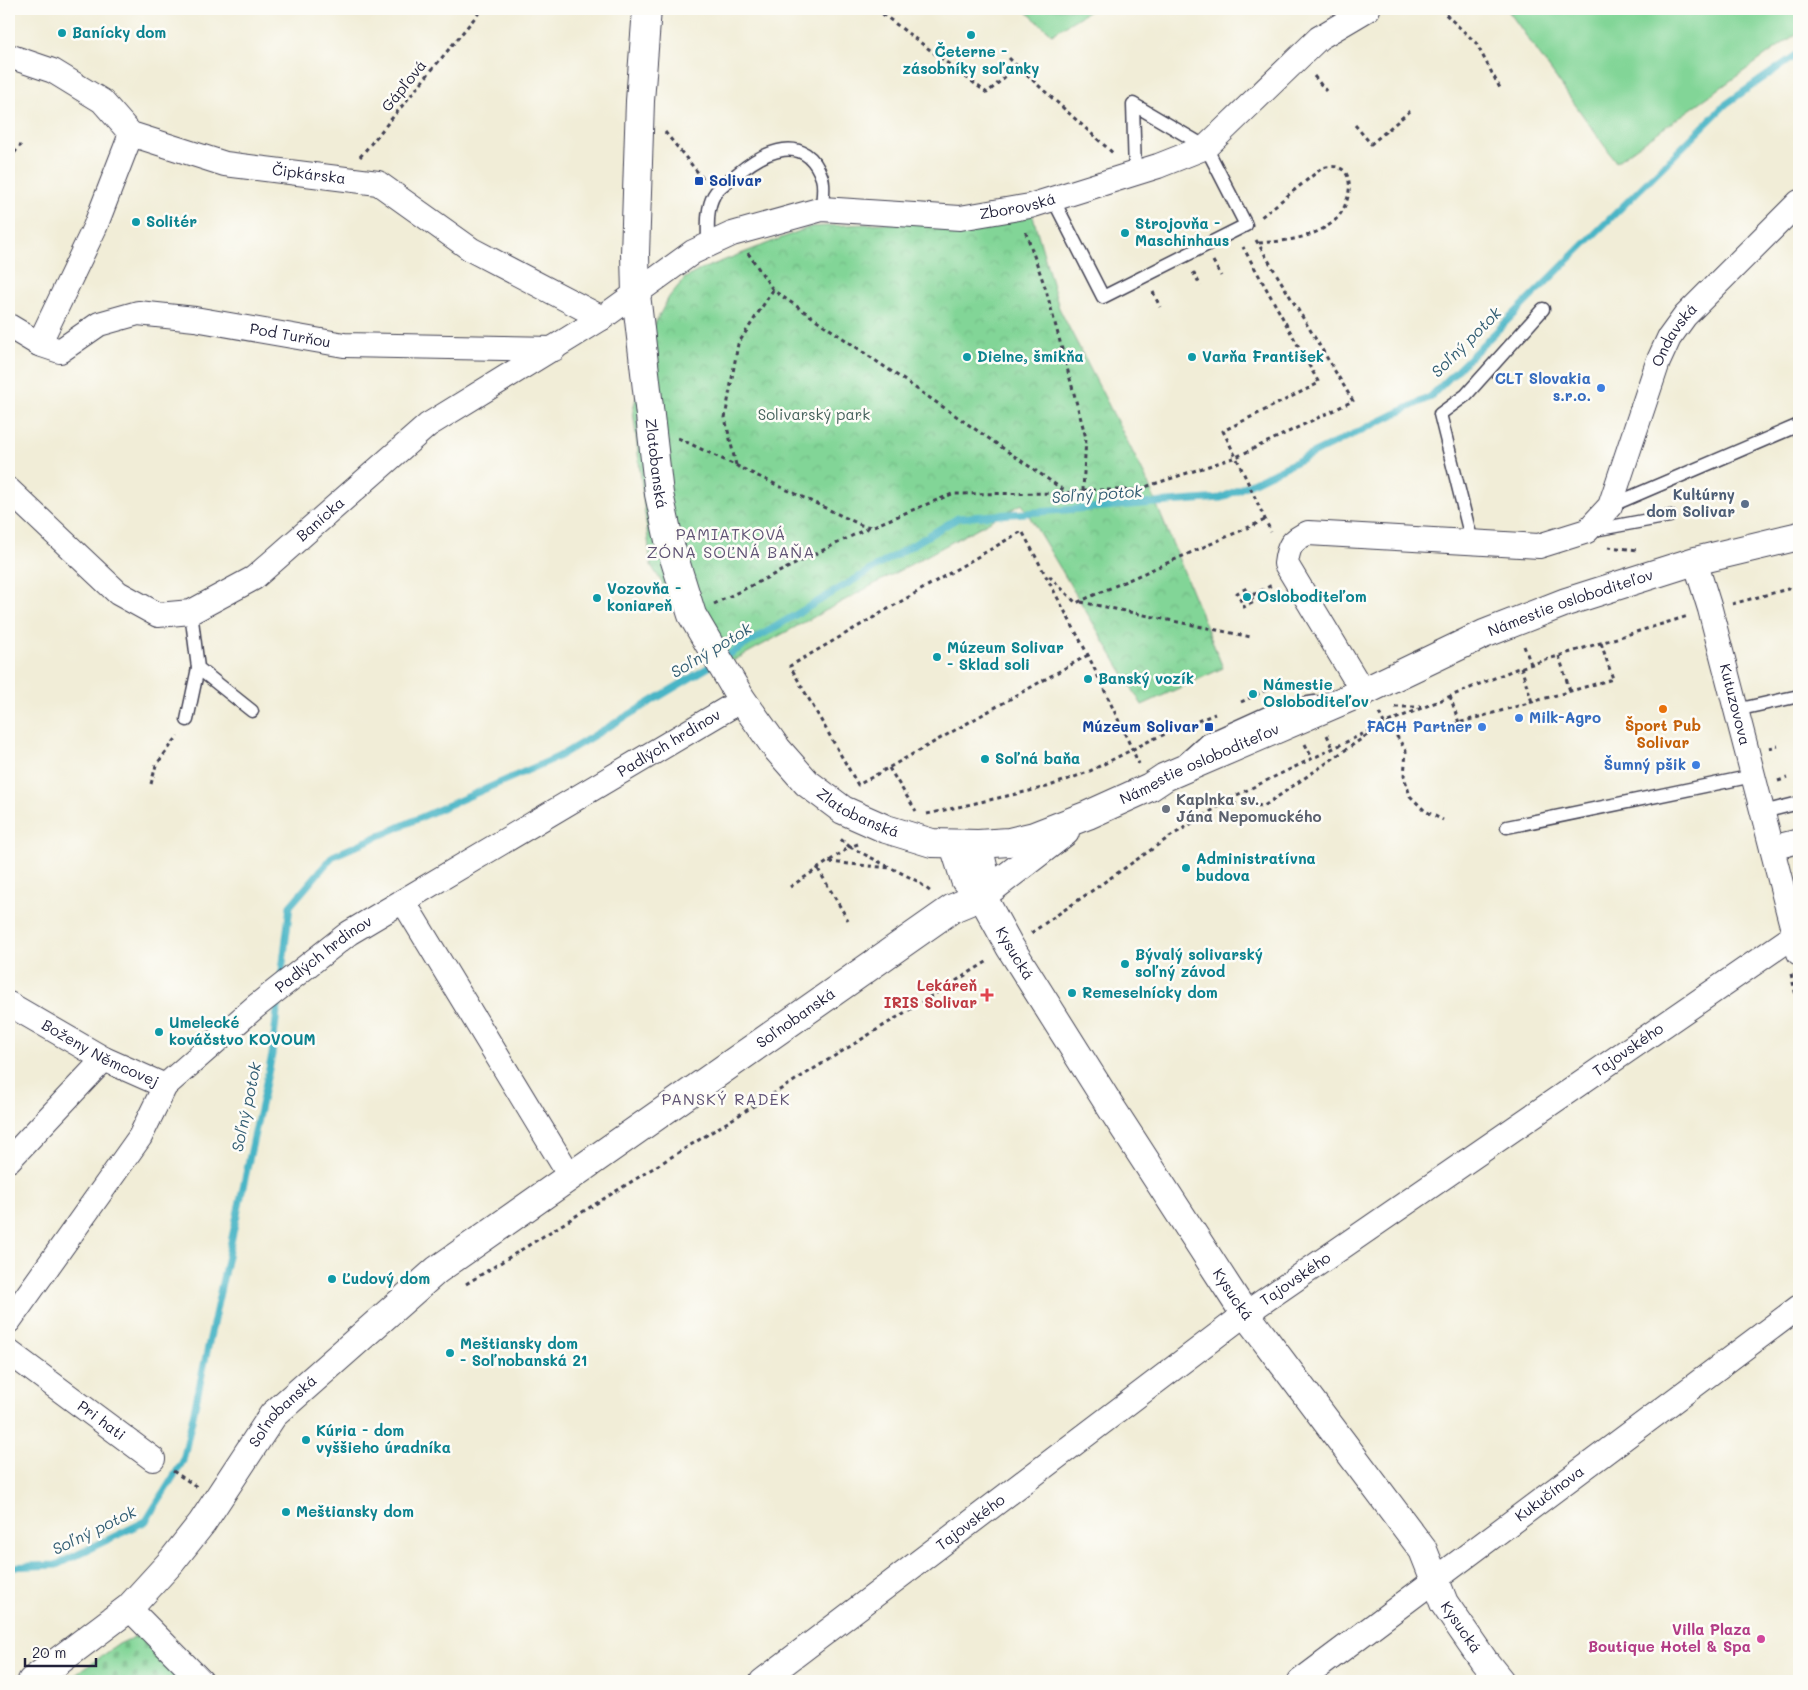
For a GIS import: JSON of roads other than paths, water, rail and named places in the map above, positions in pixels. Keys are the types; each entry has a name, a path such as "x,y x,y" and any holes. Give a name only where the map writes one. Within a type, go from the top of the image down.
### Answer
{"street":[{"name":"Zlatobanská","path":"647,9 640,101 635,235 636,294 659,494 670,545 694,619 735,690 778,749 807,783 843,810 886,830 932,842 966,844"},
{"name":"Zborovská","path":"636,294 693,252 708,244 742,231 822,209 960,218 1017,208 1053,199 1136,173 1206,147 1319,38 1368,9"},
{"name":"Čipkárska","path":"9,56 53,71 102,101 132,134 225,164 378,183 472,250 602,318"},
{"path":"39,344 95,227 132,134"},
{"name":"Ondavská","path":"1587,531 1610,506 1658,362 1669,338 1685,316 1799,202"},
{"name":"Banícka","path":"9,490 118,593 158,615 190,612 254,578 428,425 554,349 636,294"},
{"name":"Pod Turňou","path":"9,326 39,344 60,352 99,324 138,313 195,319 344,345 554,349"},
{"path":"1363,696 1286,564 1288,546 1296,538 1308,533 1539,546 1587,531"},
{"name":"Námestie osloboditeľov","path":"966,844 1009,842 1034,836 1088,816 1157,782 1256,738 1363,696 1432,658 1484,634 1566,602 1695,561 1799,536"},
{"name":"Kutuzovova","path":"1695,561 1710,609 1797,944"},
{"name":"Padlých hrdinov","path":"9,1321 140,1138 165,1086 256,1007 349,933 403,901 735,690"},
{"name":"Soľnobanská","path":"32,1681 129,1608 171,1562 202,1523 274,1415 437,1270 953,908 982,896 1088,816"},
{"path":"1772,848 1799,841"},
{"path":"966,844 984,871 982,896"},
{"name":"Kysucká","path":"982,896 1010,947 1245,1314 1423,1550 1444,1603 1500,1681"},
{"path":"403,901 570,1176"},
{"name":"Tajovského","path":"762,1681 1245,1314 1797,944"},
{"name":"Boženy Němcovej","path":"9,1004 104,1059 165,1086"},
{"path":"9,1160 104,1059"},
{"name":"Kukučínova","path":"1300,1681 1799,1306"},
{"name":"Pri hati","path":"9,1352 153,1459"},
{"path":"129,1608 201,1681"}],"lane":[{"path":"626,124 654,76 658,9"},
{"path":"1053,199 1103,297 1246,225 1206,147 1133,104 1136,173"},
{"path":"708,244 710,203 715,193 757,160 787,149 799,150 811,159 823,180 822,209"},
{"path":"624,203 635,235"},
{"path":"1472,542 1440,414 1466,395 1543,310"},
{"name":"Ondavská","path":"1610,506 1799,425"},
{"path":"1587,531 1670,516"},
{"path":"187,720 198,668 190,612"},
{"path":"1388,700 1432,658"},
{"path":"198,668 252,711"},
{"path":"1157,782 1205,741 1278,708 1363,696"},
{"path":"1736,710 1799,696"},
{"path":"1507,827 1753,776"},
{"path":"1762,812 1799,803"}],"waterway":[{"name":"Soľný potok","path":"723,658 958,518 1221,498 1430,397 1726,104 1799,53"},
{"name":"Soľný potok","path":"281,979 290,906 333,856 558,757 714,664"},
{"name":"Soľný potok","path":"9,1567 56,1565 146,1521 183,1461 272,1055 279,994"}],"place":[{"name":"Banícky dom","path":"62,33"},
{"name":"Četerne - zásobníky soľanky","path":"971,35"},
{"name":"Solivar","path":"699,181"},
{"name":"Solitér","path":"136,222"},
{"name":"Strojovňa - Maschinhaus","path":"1125,233"},
{"name":"Dielne, šmikňa","path":"967,357"},
{"name":"Varňa František","path":"1192,357"},
{"name":"CLT Slovakia s.r.o.","path":"1601,388"},
{"name":"Kultúrny dom Solivar","path":"1745,504"},
{"name":"Osloboditeľom","path":"1247,597"},
{"name":"Vozovňa - koniareň","path":"597,598"},
{"name":"Múzeum Solivar - Sklad soli","path":"937,657"},
{"name":"Banský vozík","path":"1088,679"},
{"name":"Námestie Osloboditeľov","path":"1253,694"},
{"name":"Šport Pub Solivar","path":"1663,709"},
{"name":"Milk-Agro","path":"1519,718"},
{"name":"Múzeum Solivar","path":"1209,727"},
{"name":"FACH Partner","path":"1482,727"},
{"name":"Soľná baňa","path":"985,759"},
{"name":"Šumný pšik","path":"1696,765"},
{"name":"Kaplnka sv. Jána Nepomuckého","path":"1166,809"},
{"name":"Administratívna budova","path":"1186,868"},
{"name":"Bývalý solivarský soľný závod","path":"1125,964"},
{"name":"Remeselnícky dom","path":"1072,993"},
{"name":"Lekáreň IRIS Solivar","path":"987,995"},
{"name":"Umelecké kováčstvo KOVOUM","path":"159,1032"},
{"name":"Ľudový dom","path":"332,1279"},
{"name":"Meštiansky dom - Soľnobanská 21","path":"450,1353"},
{"name":"Kúria - dom vyššieho úradníka","path":"306,1440"},
{"name":"Meštiansky dom","path":"286,1512"},
{"name":"Villa Plaza Boutique Hotel & Spa","path":"1761,1639"}],"district":[{"name":"PAMIATKOVÁ ZÓNA SOĽNÁ BAŇA","path":"731,543"},
{"name":"PANSKÝ RADEK","path":"726,1099"}],"park label":[{"name":"Solivarský park","path":"814,415"}]}
